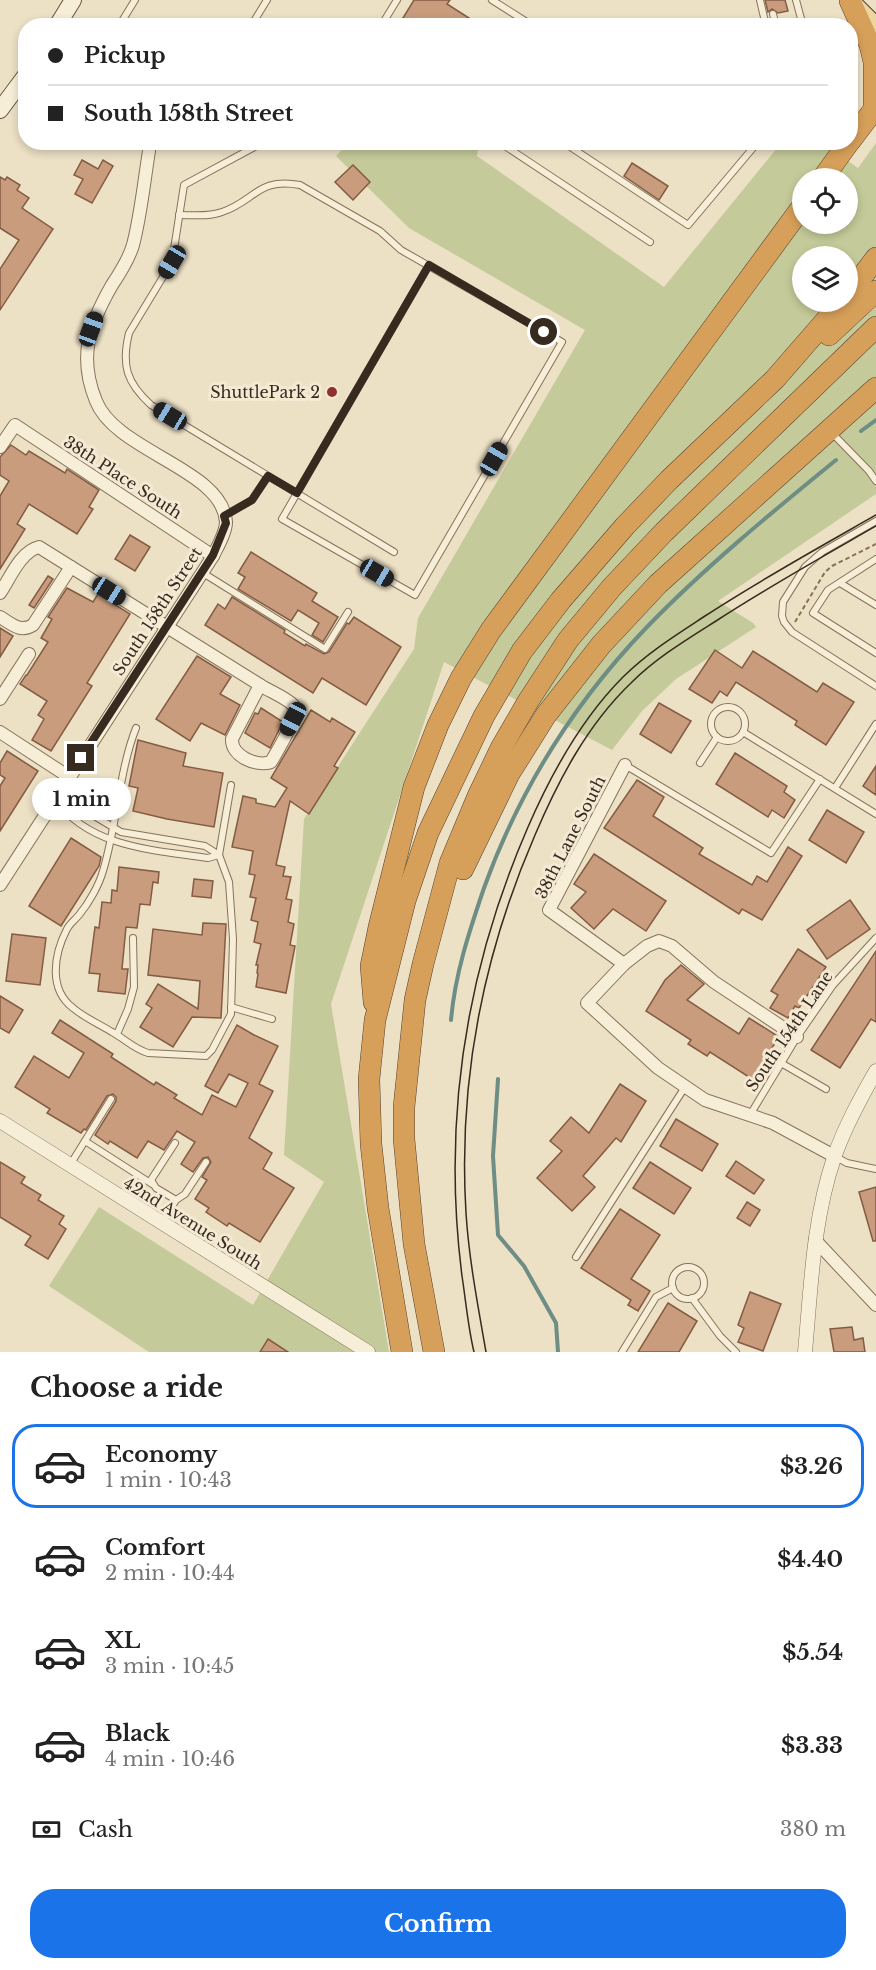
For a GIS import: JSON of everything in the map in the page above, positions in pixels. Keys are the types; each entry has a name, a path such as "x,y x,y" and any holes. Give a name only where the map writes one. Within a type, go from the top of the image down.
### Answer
{"highway":[{"path":"849,0 857,18"},
{"path":"858,19 870,45 874,62 875,108 858,131"},
{"path":"830,168 844,150"},
{"path":"375,1020 371,966 391,876 414,786 438,725 460,678 491,630 792,221"},
{"path":"858,282 876,258"},
{"path":"402,1352 394,1317 378,1208 371,1144 369,1079 375,1020 405,901 428,832 484,716 522,651 561,600 625,526 669,480 775,379 823,340 876,291"},
{"path":"775,379 834,312"},
{"path":"433,1346 414,1244 404,1139 404,1107 416,1000 423,964 450,863 478,796 501,748 527,703 568,640 612,587 664,532 876,327"},
{"path":"423,964 470,852 509,774 546,715 601,645 658,584 876,388"}],"main road":[{"path":"62,18 73,0"},
{"path":"849,0 876,27"},
{"path":"0,110 18,86"}],"street":[{"path":"149,150 133,246 97,312 91,329 88,370 97,404 105,417 124,434 205,484 215,496 224,516"},
{"name":"38th Place South","path":"0,447 15,425 213,555"},
{"name":"South 158th Street","path":"0,885 5,867 55,799 213,555 226,523 224,516"},
{"path":"0,593 24,556 32,549 39,547 167,627 260,685 292,705 295,711 293,719 271,762 265,764 258,764 235,752 232,746 232,739 260,685"},
{"path":"0,617 21,629 27,629 33,625 71,567"},
{"path":"0,699 29,654"},
{"path":"0,732 69,777"},
{"name":"38th Lane South","path":"624,964 549,910 625,765"},
{"path":"797,1036 714,982 672,946 659,940 647,946 624,964 587,1003 658,1068 705,1100 773,1123 834,1156"},
{"path":"805,1352 815,1240 823,1199 834,1156 876,1071"},
{"name":"42nd Avenue South","path":"0,1121 368,1352"},
{"path":"815,1240 876,1305"}],"lane":[{"path":"124,18 135,0"},
{"path":"256,18 267,0"},
{"path":"386,18 397,0"},
{"path":"492,0 520,18"},
{"path":"760,0 764,18"},
{"path":"796,0 801,18"},
{"path":"773,14 774,18"},
{"path":"249,150 184,185 172,262 129,333 125,364 130,382 151,405 394,552"},
{"path":"511,150 650,242"},
{"path":"575,150 688,225 751,150"},
{"path":"179,215 211,215 224,212 271,184 286,182 300,185 380,231 401,250 429,265 562,342 415,595 282,519 429,265"},
{"path":"830,431 876,481"},
{"path":"224,516 252,500 268,476"},
{"path":"876,521 813,559 786,597 782,609 784,622 792,632 876,686"},
{"path":"876,559 828,590 813,612 876,653"},
{"path":"202,573 325,649 348,612"},
{"path":"840,583 876,605"},
{"path":"727,707 740,712 745,725 743,732 732,740 726,741 717,737 712,729 716,712 727,707"},
{"path":"835,788 876,724"},
{"path":"136,728 128,747 103,872 80,913 68,926 61,941 55,972 57,987 71,1007 139,1050 148,1053 206,1056 212,1050 231,1014 233,939 229,882 219,855 231,785"},
{"path":"743,732 876,814"},
{"path":"700,763 717,737"},
{"path":"625,765 771,853 820,779"},
{"path":"55,799 76,805 121,832 205,846 219,855"},
{"path":"55,799 65,813 110,840 208,858 219,855"},
{"path":"117,1034 128,1009 134,987 133,938"},
{"name":"South 154th Lane","path":"750,1115 797,1036 833,986 876,938"},
{"path":"231,1007 272,1019"},
{"path":"781,1063 826,1089"},
{"path":"576,1257 685,1087"},
{"path":"70,1165 111,1099"},
{"path":"85,1141 176,1200"},
{"path":"152,1184 151,1180 175,1143"},
{"path":"834,1156 847,1163 876,1169"},
{"path":"162,1223 176,1200 185,1194 206,1162"},
{"path":"689,1267 700,1273 704,1284 702,1290 692,1298 680,1297 673,1288 674,1275 689,1267"},
{"path":"621,1352 656,1297 673,1288"},
{"path":"692,1298 720,1336 736,1352"}],"green space":[{"path":"876,143 876,494 718,601 756,627 676,679 642,711 612,750 444,662 331,1004 389,1352 149,1352 49,1286 99,1207 253,1305 324,1182 284,1155 304,819 414,649 418,618 585,330 409,228 336,156 342,150 478,150 477,156 664,287 775,150 832,150 858,168"}],"building":[{"path":"414,0 450,0 447,4 469,18 403,18"},
{"path":"765,0 785,0 788,11 778,13 772,9 768,12"},
{"path":"82,160 98,169 103,160 113,166 92,203 75,194 83,179 74,175"},
{"path":"632,163 668,186 659,200 624,176"},
{"path":"353,165 370,182 353,200 335,182"},
{"path":"0,177 5,180 7,177 20,185 17,190 29,198 22,208 53,229 0,310 0,269 19,240 0,228"},
{"path":"11,445 26,455 29,451 65,473 67,469 99,490 89,507 93,509 77,534 29,504 17,524 25,529 0,569 0,496 9,481 0,475 0,457"},
{"path":"130,535 150,547 135,571 115,559"},
{"path":"251,552 317,593 312,601 338,617 323,642 312,635 319,623 298,610 291,621 238,589 245,577 238,573"},
{"path":"48,576 53,579 34,608 29,605"},
{"path":"67,588 93,602 98,594 130,614 87,683 92,686 51,751 32,740 44,719 38,715 47,701 20,684 48,642 41,638 52,619 48,617"},
{"path":"232,597 285,630 284,633 324,654 329,652 347,623 349,624 354,617 401,647 366,705 322,678 313,693 205,625 218,604 225,609"},
{"path":"0,628 13,636 0,657"},
{"path":"715,650 742,668 753,651 817,692 823,683 854,702 826,745 795,725 797,721 736,682 727,696 720,691 712,703 689,689"},
{"path":"197,656 231,677 220,694 240,705 225,735 201,723 190,741 156,719"},
{"path":"659,703 691,721 671,753 640,734"},
{"path":"261,708 283,722 270,748 245,733 255,713 258,714"},
{"path":"311,710 330,722 332,718 355,732 334,766 338,768 309,814 290,801 276,865 285,867 283,876 291,877 286,899 292,900 288,922 294,924 290,945 295,946 286,993 256,987 258,965 256,965 261,944 254,942 258,922 251,920 256,898 250,897 255,875 249,874 253,851 232,847 243,796 256,799 256,803 275,807 287,788 271,778"},
{"path":"138,740 186,753 183,766 223,773 214,827 133,811 138,788 129,786"},
{"path":"7,751 38,771 0,831 0,786 5,778 0,775 0,763"},
{"path":"735,753 787,786 784,792 795,800 784,818 772,810 768,817 716,784"},
{"path":"876,766 876,795 863,786"},
{"path":"637,780 664,797 653,816 703,848 699,854 752,885 757,876 767,882 788,847 802,856 762,920 742,909 739,914 604,828"},
{"path":"827,810 864,832 846,863 809,840"},
{"path":"71,838 101,857 99,866 61,926 29,906"},
{"path":"594,854 666,901 646,931 613,909 594,929 571,908 586,892 574,884"},
{"path":"119,867 159,872 158,883 153,882 150,905 140,904 137,928 126,927 122,969 128,969 125,994 98,991 100,974 89,973 95,927 99,928 102,902 111,903 112,890 117,891"},
{"path":"194,879 213,881 211,898 192,896"},
{"path":"850,900 870,929 827,959 807,930"},
{"path":"203,923 226,924 221,1018 192,1017 173,1047 140,1027 152,1008 146,1004 158,984 198,1009 200,981 148,975 153,929 202,935"},
{"path":"12,934 46,938 40,985 6,981"},
{"path":"798,949 826,967 799,1008 795,1006 788,1018 770,1008 778,995 771,991"},
{"path":"876,951 876,1022 871,1019 840,1068 811,1050"},
{"path":"681,965 704,984 687,1000 739,1034 749,1018 779,1037 752,1079 710,1052 707,1056 688,1044 691,1040 646,1011 665,980"},
{"path":"0,996 23,1010 9,1033 0,1028"},
{"path":"60,1020 113,1054 111,1057 154,1085 156,1082 177,1095 174,1098 202,1115 212,1095 236,1107 248,1083 229,1074 218,1093 205,1086 237,1025 278,1046 259,1084 273,1091 249,1138 272,1153 263,1169 294,1188 260,1242 229,1223 227,1226 206,1212 209,1208 195,1199 207,1180 202,1177 211,1162 208,1157 203,1158 193,1172 181,1164 195,1142 177,1131 164,1150 148,1141 137,1158 110,1141 108,1144 95,1135 116,1101 113,1094 107,1096 86,1130 84,1129 81,1133 47,1113 50,1109 15,1087 34,1056 69,1078 84,1053 52,1033"},
{"path":"620,1084 646,1101 621,1142 616,1138 583,1176 595,1187 572,1211 537,1178 562,1151 550,1141 571,1117 589,1133"},
{"path":"676,1119 718,1144 702,1171 660,1146"},
{"path":"736,1161 764,1180 754,1194 726,1176"},
{"path":"0,1162 25,1177 21,1183 41,1195 38,1200 64,1216 59,1224 66,1229 48,1259 25,1245 31,1236 0,1217"},
{"path":"650,1162 691,1188 674,1214 633,1188"},
{"path":"876,1187 876,1241 873,1241 859,1192"},
{"path":"747,1202 760,1210 750,1226 737,1218"},
{"path":"620,1209 660,1235 631,1279 650,1291 638,1311 628,1305 631,1300 581,1268"},
{"path":"750,1292 781,1304 763,1351 738,1342 744,1328 738,1325"},
{"path":"668,1303 697,1321 679,1352 638,1352"},
{"path":"852,1327 854,1340 863,1338 865,1352 834,1352 830,1329"},
{"path":"268,1339 288,1352 260,1352"}],"waterway":[{"path":"861,431 876,420"},
{"path":"451,1020 463,953 498,852 532,783 572,718 620,657 668,606 738,541 836,460"},
{"path":"498,1079 493,1156 498,1235 524,1266 556,1323 558,1352"}],"tram line":[{"path":"474,1352 462,1276 457,1218 455,1160 457,1104 474,992 488,936 506,882 537,807 568,748 608,693 632,668 662,645 726,603 876,515"},
{"path":"486,1352 466,1213 466,1116 471,1067 478,1020 501,926 544,815 587,735 615,699 651,665 736,608 876,526"}],"place":[{"name":"ShuttlePark 2","path":"332,392"}],"route":[{"path":"81,758 213,555 226,523 224,516 252,500 268,476 297,493 429,265 544,332"}]}
